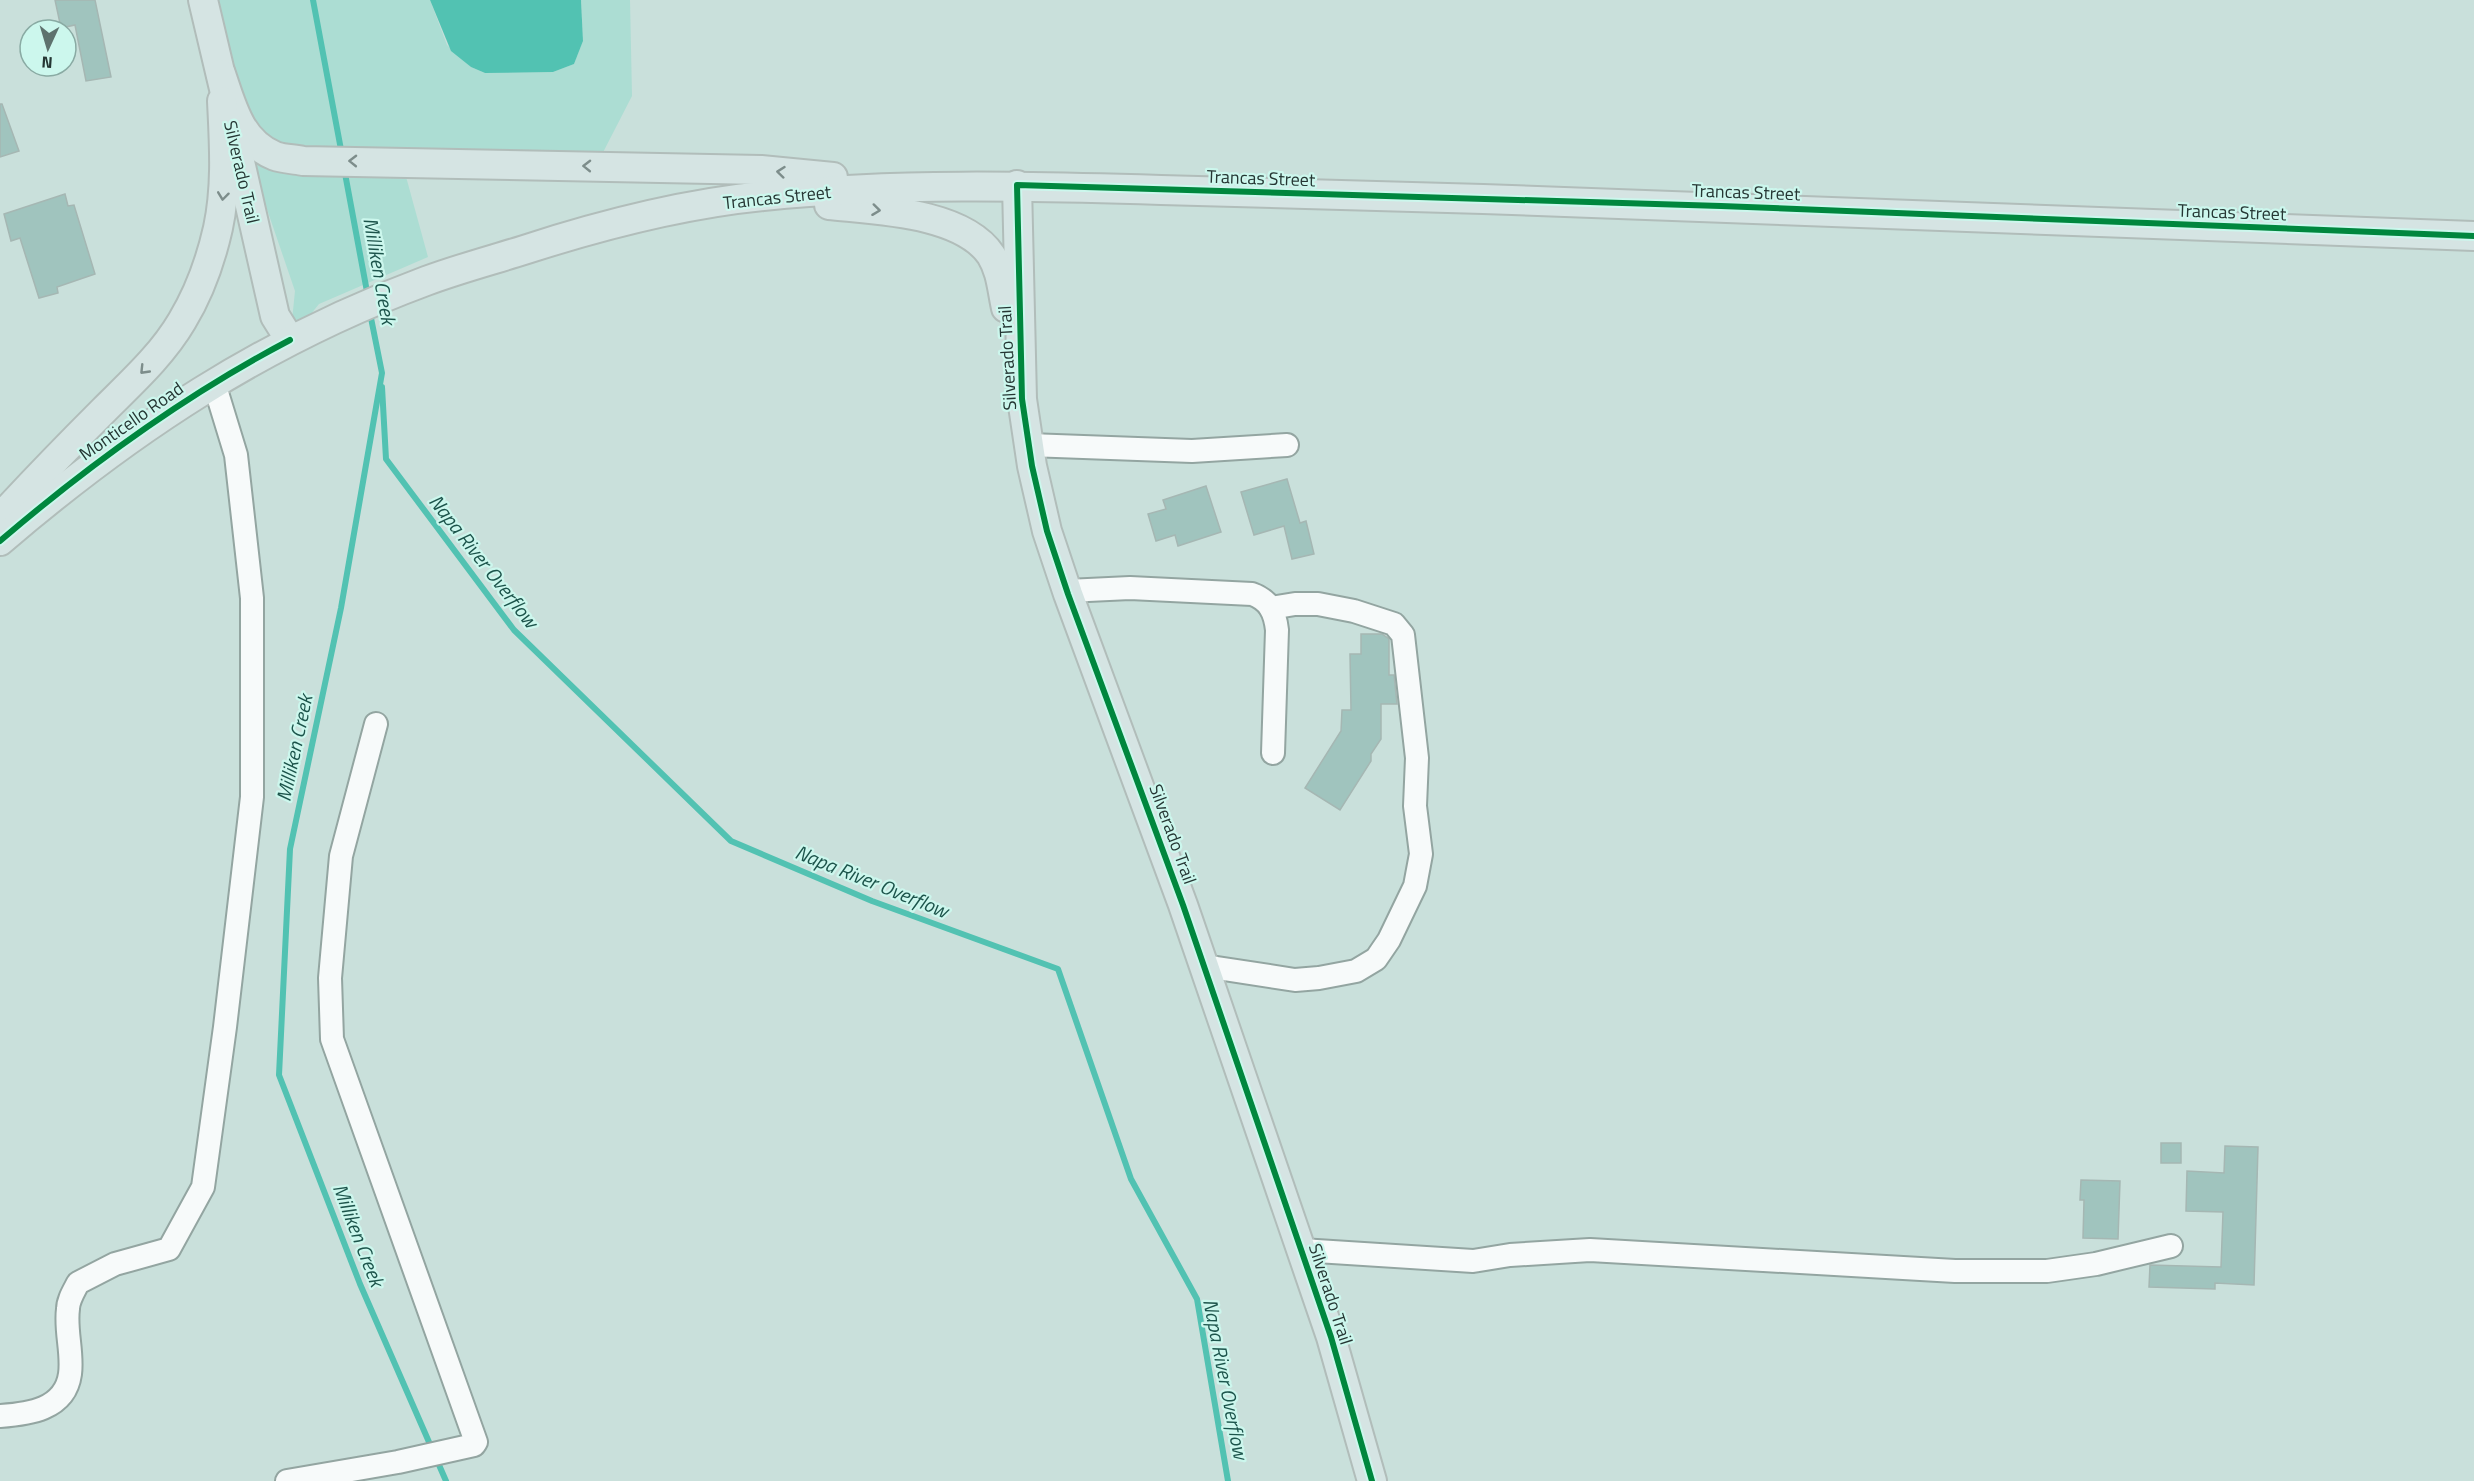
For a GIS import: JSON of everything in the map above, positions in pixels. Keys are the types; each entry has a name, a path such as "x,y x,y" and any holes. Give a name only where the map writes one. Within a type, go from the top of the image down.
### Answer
{"main road":[{"name":"Silverado Trail","path":"203,0 275,316 290,340"},
{"path":"221,75 240,126 255,144 275,156 303,161 761,170 923,186"},
{"path":"0,518 164,348 183,320 209,261 219,226 225,176 221,75"},
{"name":"Silverado Trail","path":"1017,185 1022,399 1047,531 1204,966 1330,1337 1372,1481"},
{"name":"Trancas Street","path":"290,340 428,280 584,231 670,212 755,197 923,186 1017,185 1721,206 2474,237"},
{"path":"755,197 883,210 931,220 962,231 978,241 991,255 999,271 1022,399"},
{"name":"Monticello Road","path":"0,541 35,511 149,424 214,383 290,340"}],"lane":[{"path":"0,1416 30,1414 46,1407 62,1393 70,1375 68,1307 78,1283 115,1264 169,1249 203,1187 225,1027 252,797 252,598 236,455 214,383"},
{"path":"1029,445 1192,451 1287,445"},
{"path":"1067,591 1130,588 1252,594 1264,598 1276,616 1277,630 1273,753"},
{"path":"1204,966 1295,980 1356,971 1376,959 1403,914 1415,886 1421,854 1415,806 1417,758 1403,635 1394,624 1354,611 1318,604 1295,604 1271,608"},
{"path":"287,1481 398,1462 474,1445 476,1441 332,1039 330,978 340,856 376,724"},
{"path":"1301,1250 1473,1261 1510,1255 1590,1250 1955,1271 2032,1272 2096,1264 2171,1246"}],"shaded area":[{"path":"203,0 430,0 447,45 471,67 485,73 553,72 574,64 583,41 581,0 630,0 632,96 596,166 402,162 428,257 319,304 290,340 295,291 221,75"},
{"path":"430,0 581,0 583,41 574,64 553,72 485,73 471,67 451,51"}],"building":[{"path":"55,0 95,0 111,77 86,81 78,40 78,18 59,18"},
{"path":"0,104 2,104 19,151 0,157"},
{"path":"65,194 68,206 74,205 95,274 57,287 58,293 39,298 20,238 11,241 4,214"},
{"path":"1287,479 1300,523 1306,521 1314,554 1292,559 1284,526 1254,535 1241,492"},
{"path":"1206,486 1221,532 1178,546 1175,535 1156,541 1148,514 1166,509 1163,500"},
{"path":"1361,634 1382,634 1389,639 1389,675 1394,675 1397,704 1381,704 1381,739 1371,754 1371,761 1340,810 1305,788 1341,731 1342,710 1351,710 1350,654 1361,654"},
{"path":"2161,1143 2181,1143 2181,1163 2161,1163"},
{"path":"2225,1146 2258,1147 2254,1285 2215,1283 2215,1289 2149,1287 2150,1265 2221,1267 2223,1212 2186,1211 2187,1171 2224,1173"},
{"path":"2081,1180 2120,1181 2118,1239 2083,1238 2084,1200 2080,1200"}],"waterway":[{"name":"Milliken Creek","path":"313,0 342,155"},
{"name":"Milliken Creek","path":"344,168 368,297"},
{"name":"Milliken Creek","path":"370,313 382,373 341,608 290,849 279,1075 360,1284 446,1481"},
{"name":"Napa River Overflow","path":"382,387 386,459 514,630 731,841 872,901 1058,969 1131,1179 1197,1299 1228,1481"}],"cycle path":[{"path":"1372,1481 1331,1337 1183,905 1047,531 1032,466 1022,399 1017,185 1721,206 2474,236"},
{"path":"0,541 139,432 213,384 290,340"}]}
